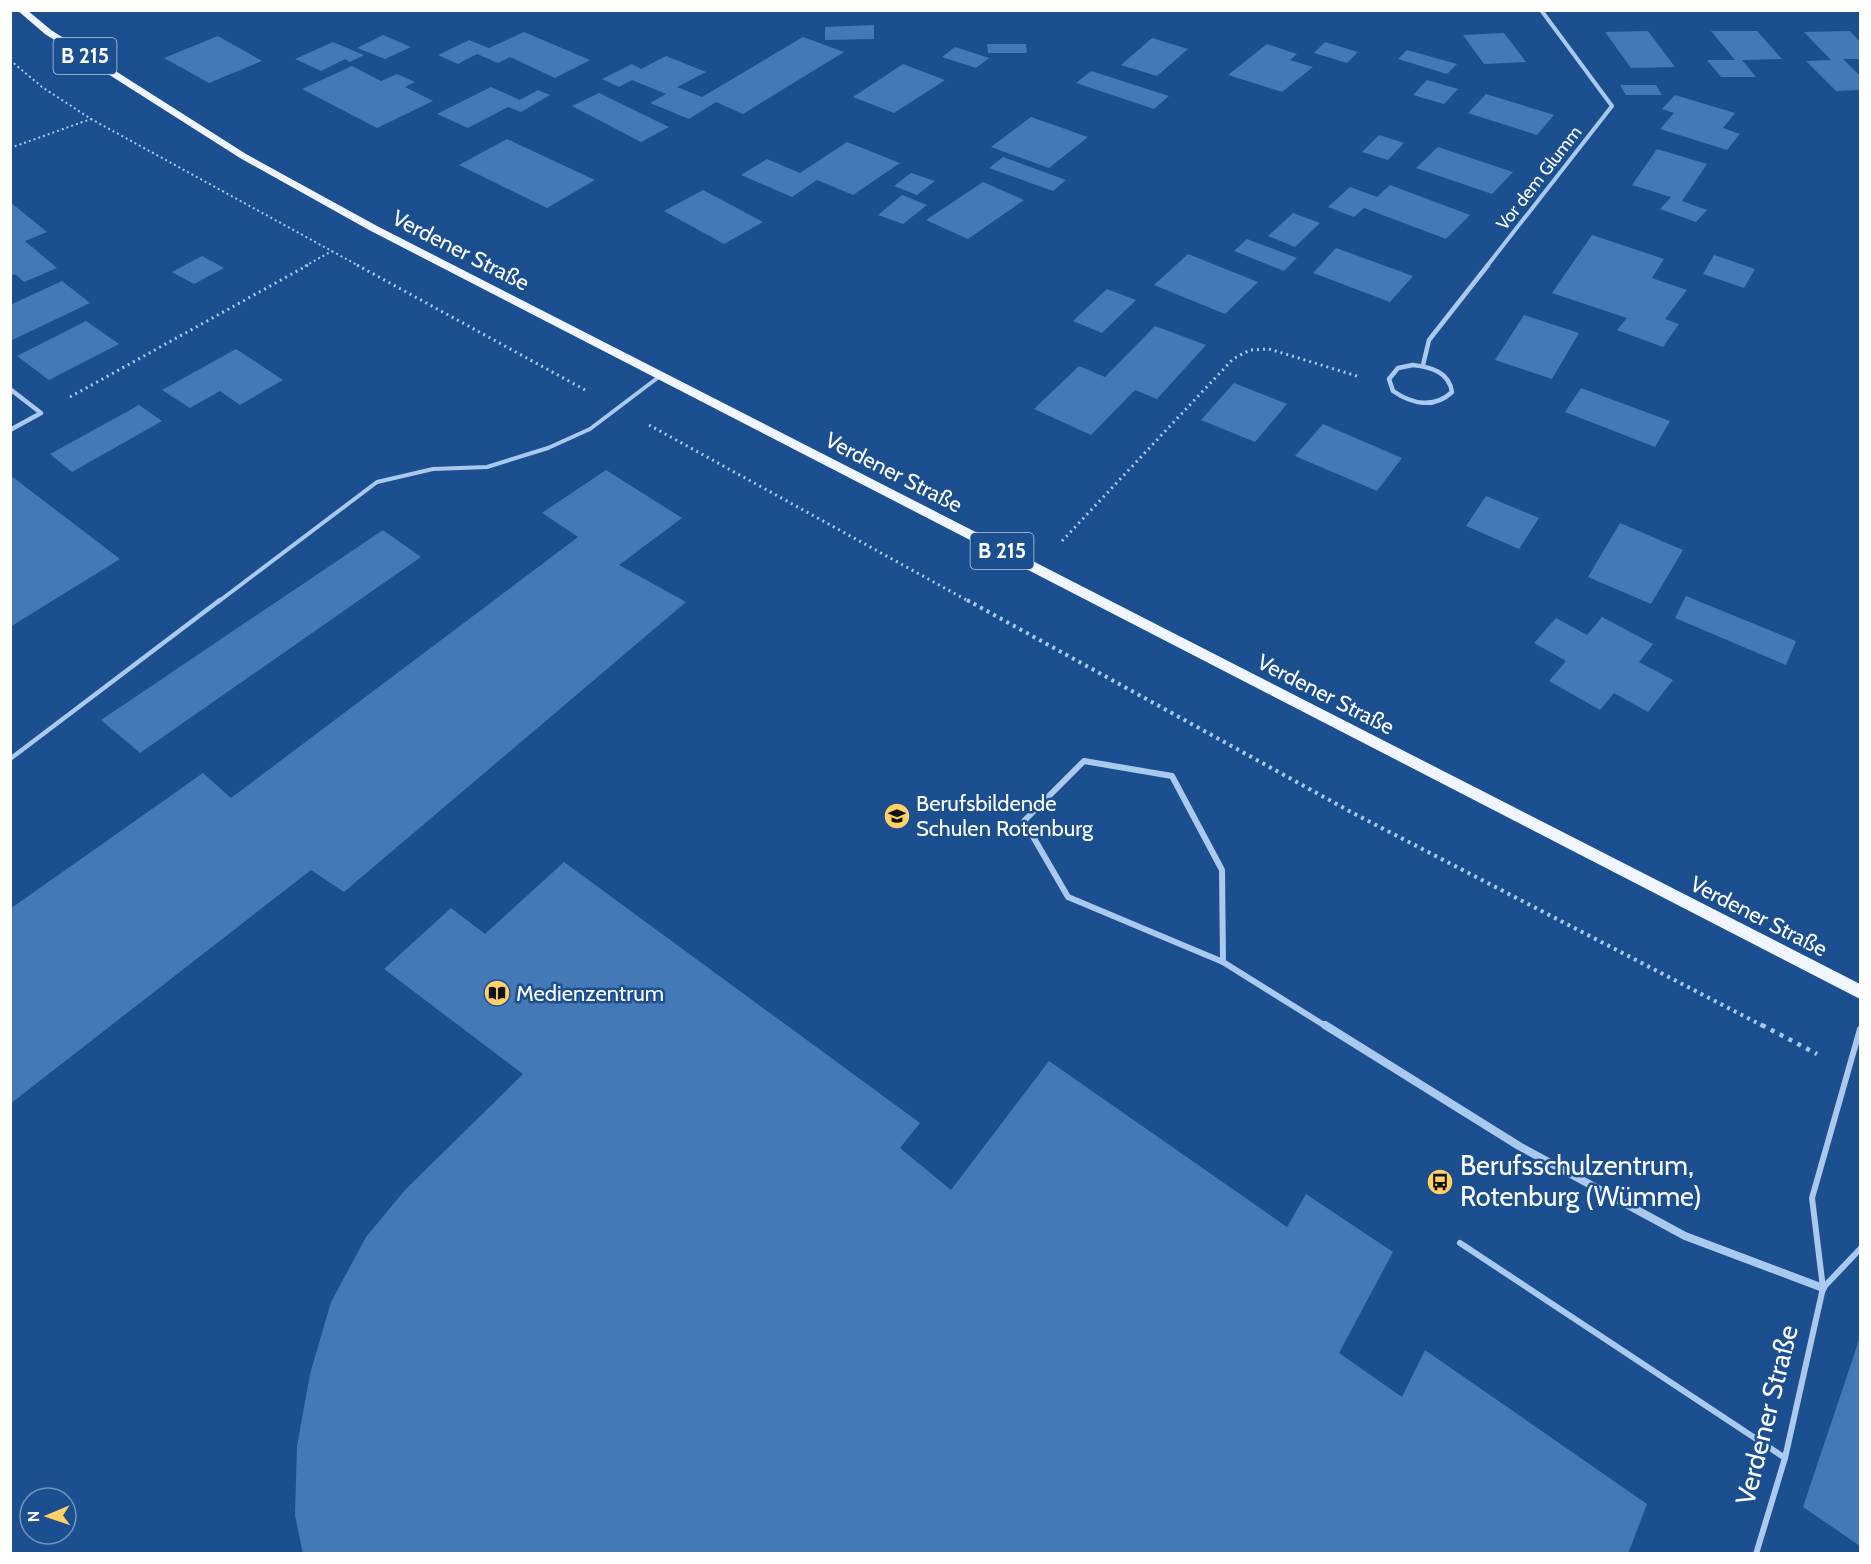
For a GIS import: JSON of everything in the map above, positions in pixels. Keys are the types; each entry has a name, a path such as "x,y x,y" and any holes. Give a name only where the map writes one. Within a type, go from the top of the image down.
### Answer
{"main road":[{"name":"Verdener Straße","path":"27,13 243,156 373,228 1860,992"}],"street":[{"name":"Vor dem Glumm","path":"1423,365 1429,340 1612,106 1541,10"},
{"path":"1423,365 1434,368 1449,379 1452,392 1448,398 1431,404 1420,404 1401,397 1390,385 1391,373 1396,369 1423,365"},
{"path":"10,389 40,413 10,430"},
{"path":"1223,962 1222,870 1172,776 1084,761 1023,821 1068,897 1163,939 1223,962 1519,1146 1684,1236 1823,1288"}],"lane":[{"path":"10,759 377,482 433,470 487,467 548,448 590,429 660,376"},
{"name":"Verdener Straße","path":"1756,1554 1785,1458 1823,1288 1812,1198 1860,1029"},
{"path":"1460,1243 1785,1458"},
{"path":"1823,1288 1860,1249"}],"path":[{"path":"10,60 42,87 91,119 1351,812 1849,1071"},
{"path":"10,148 91,119"},
{"path":"40,413 332,251"},
{"path":"1036,569 1233,359 1250,350 1269,349 1390,385"}],"building":[{"path":"874,25 874,39 825,40 825,27"},
{"path":"1648,31 1675,67 1631,68 1605,32"},
{"path":"1711,31 1757,31 1782,59 1742,60 1756,77 1721,77 1707,60 1735,60"},
{"path":"1850,31 1860,42 1860,59 1843,59 1860,76 1860,90 1836,91 1806,61 1831,60 1804,32"},
{"path":"524,32 590,60 555,78 510,57 498,63 477,54 458,64 438,55 469,40 489,48"},
{"path":"1504,33 1526,62 1484,64 1463,35"},
{"path":"383,35 411,47 385,59 357,48"},
{"path":"218,36 262,61 209,83 164,58"},
{"path":"803,37 844,52 743,114 716,102 689,119 650,103 666,94 632,80 619,87 602,79 632,64 641,69 666,56 706,72 677,87 702,97"},
{"path":"1152,38 1188,49 1157,76 1121,65"},
{"path":"333,42 364,55 350,62 345,59 321,71 295,59"},
{"path":"1325,42 1358,52 1347,63 1314,53"},
{"path":"987,44 1026,44 1027,53 988,53"},
{"path":"1267,44 1297,54 1290,60 1313,67 1282,92 1228,75"},
{"path":"955,47 989,58 976,68 942,57"},
{"path":"1407,50 1457,64 1447,74 1398,59"},
{"path":"903,64 945,80 894,113 853,97"},
{"path":"352,66 381,81 397,74 415,82 405,87 433,101 377,128 302,89"},
{"path":"1091,71 1169,96 1154,109 1076,83"},
{"path":"1427,80 1458,89 1444,104 1413,95"},
{"path":"1620,85 1656,85 1662,95 1626,95"},
{"path":"491,87 520,100 538,90 550,95 521,112 508,107 468,128 437,114"},
{"path":"599,93 669,127 641,142 572,106"},
{"path":"1486,94 1554,115 1537,135 1468,113"},
{"path":"1675,95 1735,113 1723,128 1740,134 1727,150 1660,129 1674,113 1662,109"},
{"path":"1031,117 1088,137 1049,168 991,147"},
{"path":"1379,135 1404,143 1388,160 1362,152"},
{"path":"507,139 595,180 547,208 459,165"},
{"path":"847,142 900,163 853,195 817,180 792,197 741,175 767,159 800,173"},
{"path":"1438,147 1513,172 1492,194 1416,168"},
{"path":"1657,149 1707,164 1682,201 1707,210 1696,222 1660,209 1671,197 1632,185"},
{"path":"1003,157 1066,180 1053,191 989,168"},
{"path":"911,173 935,181 917,195 894,186"},
{"path":"983,182 1024,200 968,239 926,220"},
{"path":"1390,185 1470,215 1446,239 1364,208 1354,217 1328,207 1350,187 1377,197"},
{"path":"703,190 763,222 724,244 664,211"},
{"path":"902,195 927,205 903,224 878,215"},
{"path":"10,202 47,232 25,241 57,268 24,282 15,274 10,276"},
{"path":"1293,213 1320,223 1295,247 1268,236"},
{"path":"1592,235 1664,259 1652,278 1687,290 1665,319 1679,324 1663,347 1617,330 1627,318 1552,293"},
{"path":"1247,239 1297,258 1284,271 1234,251"},
{"path":"1336,248 1413,276 1390,302 1313,273"},
{"path":"1188,254 1258,282 1225,314 1154,285"},
{"path":"1714,255 1755,269 1744,288 1703,274"},
{"path":"202,256 224,268 194,284 172,272"},
{"path":"62,281 90,303 10,341 10,305"},
{"path":"1107,289 1136,300 1102,333 1073,321"},
{"path":"1524,315 1579,333 1552,379 1495,360"},
{"path":"86,321 119,344 49,380 17,356"},
{"path":"1155,326 1206,345 1157,399 1135,390 1091,435 1034,409 1079,366 1105,377"},
{"path":"236,349 283,380 240,405 220,391 190,408 162,390"},
{"path":"1234,383 1287,404 1255,442 1201,420"},
{"path":"1581,388 1670,421 1655,447 1565,412"},
{"path":"139,405 162,421 72,472 50,454"},
{"path":"1323,424 1402,458 1377,491 1295,456"},
{"path":"606,470 682,518 619,565 686,602 344,892 311,870 10,1104 10,909 203,773 231,798 578,537 542,513"},
{"path":"10,475 120,559 10,627"},
{"path":"1486,496 1539,518 1519,549 1466,526"},
{"path":"1620,523 1683,550 1651,604 1588,577"},
{"path":"383,530 421,557 140,753 101,720"},
{"path":"1686,596 1796,641 1786,665 1675,618"},
{"path":"1602,617 1653,644 1639,662 1673,680 1648,712 1614,693 1600,710 1549,681 1566,661 1534,643 1556,618 1587,635"},
{"path":"564,862 920,1123 900,1148 951,1190 1049,1061 1287,1227 1306,1194 1393,1252 1339,1353 1402,1397 1425,1350 1647,1504 1628,1554 303,1554 295,1515 297,1446 310,1374 331,1302 366,1237 405,1190 523,1074 384,969 451,908 485,934"},
{"path":"1860,1337 1860,1546 1803,1507"}],"place":[{"name":"Berufsbildende Schulen Rotenburg","path":"897,816"},
{"name":"Medienzentrum","path":"497,993"},
{"name":"Berufsschulzentrum, Rotenburg (Wümme)","path":"1440,1182"}]}
